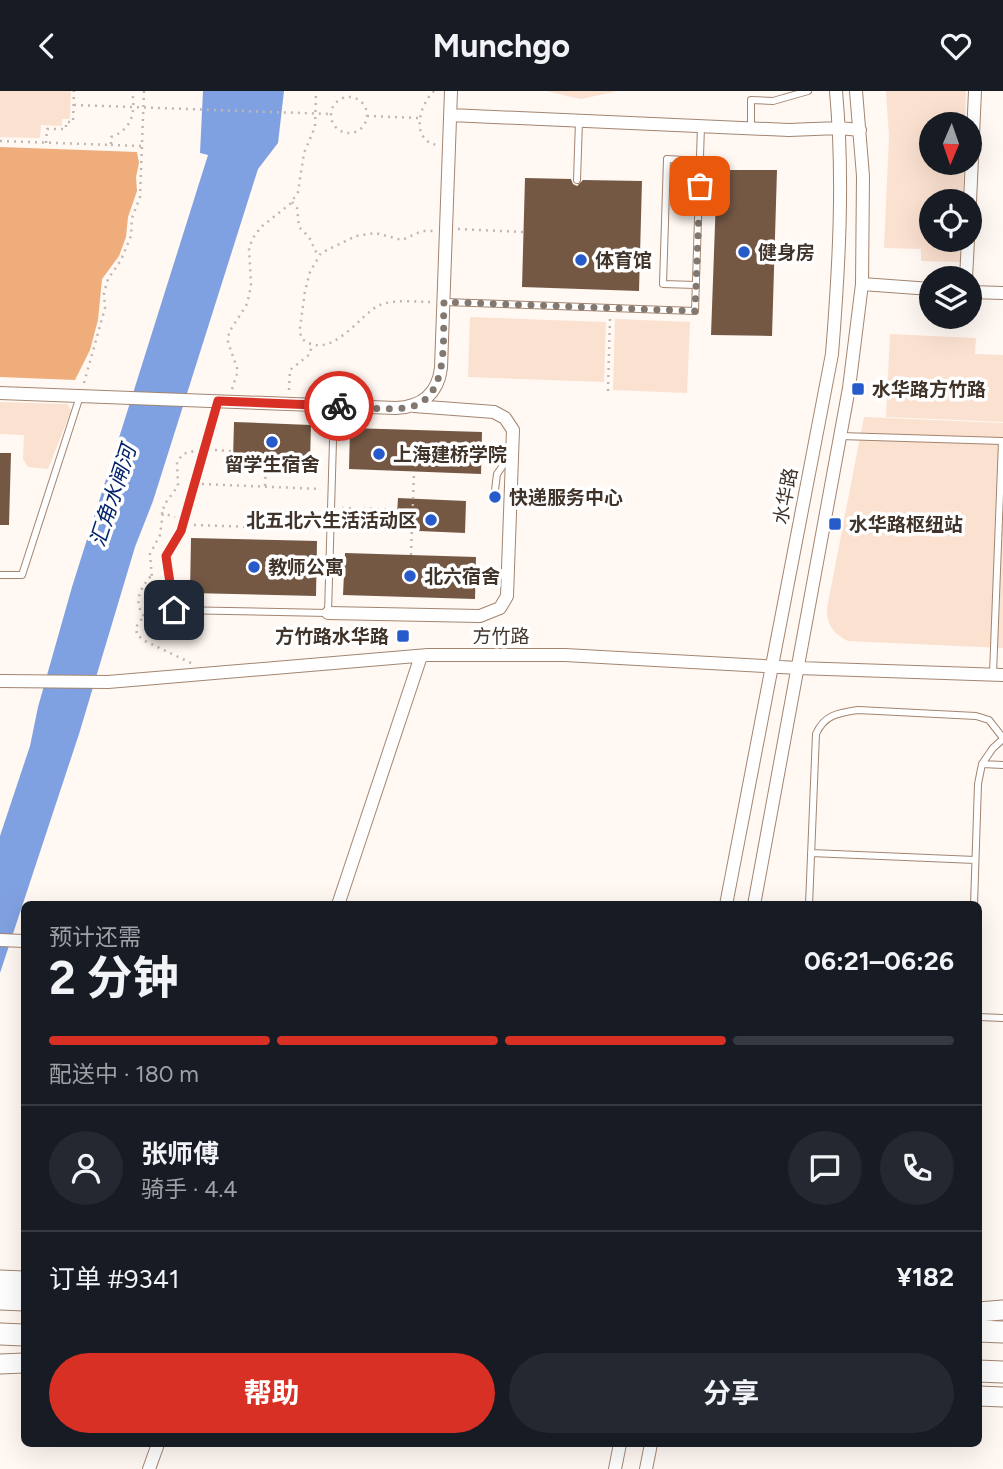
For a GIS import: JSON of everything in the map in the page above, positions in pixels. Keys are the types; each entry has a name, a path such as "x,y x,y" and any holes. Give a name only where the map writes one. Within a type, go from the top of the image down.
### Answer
{"highway":[{"path":"0,1299 21,1300"},
{"path":"982,1331 1003,1332"},
{"path":"0,1334 21,1335"},
{"path":"982,1371 1003,1372"}],"main road":[{"path":"0,1280 21,1281"},
{"path":"982,1311 1003,1310"},
{"path":"0,1364 21,1363"},
{"path":"982,1396 1003,1397"}],"street":[{"path":"414,406 431,394 440,379 444,302 452,230 451,91"},
{"name":"水华路","path":"727,901 832,354 839,273 839,128 836,91"},
{"path":"755,901 849,388 862,284 863,176 856,91"},
{"path":"971,189 975,91"},
{"path":"450,115 789,130 860,130"},
{"path":"862,284 919,288"},
{"path":"982,292 1003,293"},
{"path":"0,393 396,408 414,406 494,412 505,418 513,430 507,596 500,608 480,616 328,613"},
{"name":"方竹路","path":"0,681 108,682 421,656 565,655 798,668 998,675"},
{"path":"339,901 421,656"},
{"path":"0,940 21,941"},
{"path":"149,1469 157,1447"},
{"path":"615,1469 619,1447"},
{"path":"646,1469 650,1447"}],"lane":[{"path":"751,128 751,100 773,101 808,91"},
{"path":"577,180 579,121"},
{"path":"444,302 695,311 701,126"},
{"path":"696,285 663,284 667,159 701,161"},
{"path":"0,575 22,575 80,396"},
{"path":"223,402 204,449 183,524 166,556 174,610 328,613 334,406"},
{"path":"840,436 1002,441 998,675"},
{"path":"495,490 497,474 512,453"},
{"path":"809,901 816,734 820,724 828,717 840,712 858,711 976,716 989,720 1003,739 982,764 978,784 974,901"},
{"path":"982,764 1003,765"},
{"path":"811,853 975,860"},
{"path":"982,1017 1003,1018"}],"path":[{"path":"46,143 47,129 66,129 66,121 73,122 74,91"},
{"path":"111,145 111,137 121,134 132,119 132,91"},
{"path":"80,396 105,307 104,293 108,279 121,260 131,236 132,218 140,197 144,91"},
{"path":"223,402 238,371 228,342 229,332 246,306 249,296 249,248 261,227 292,202 298,192 304,153 315,127 316,91"},
{"path":"351,91 351,96"},
{"path":"430,92 424,100 419,118 422,134 430,143 437,145"},
{"path":"351,96 362,102 367,116 360,129 349,133 333,125 330,114 339,99 351,96"},
{"path":"74,105 330,114"},
{"path":"367,116 419,118"},
{"path":"0,141 142,146"},
{"path":"292,202 297,208 299,227 309,237 318,256"},
{"path":"444,302 383,304 340,337 312,344 301,338 300,328 308,279 318,256 326,250 356,236 375,233 402,240 422,231 523,232"},
{"path":"608,391 610,308"},
{"path":"289,404 290,370 310,354 312,344"},
{"path":"204,449 230,451 230,466 266,467"},
{"path":"179,457 183,454"},
{"path":"265,487 267,461"},
{"path":"411,555 414,471"},
{"path":"195,484 332,489"},
{"path":"331,508 413,510"},
{"path":"255,526 278,510 288,511 310,524 331,526"},
{"path":"162,513 174,516"},
{"path":"183,524 285,529 304,520"},
{"path":"144,616 137,603 139,593 152,575"}],"shaded area":[{"path":"0,91 71,91 70,119 62,119 62,126 41,125 40,138 0,137"},
{"path":"546,91 618,91 581,99"},
{"path":"886,91 966,91 965,112 919,112 919,175 964,175 963,189 919,189 919,249 884,248 889,137"},
{"path":"0,147 137,152 137,191 128,217 126,237 119,256 102,279 98,320 90,350 75,380 0,377"},
{"path":"921,252 961,252 961,262 921,261"},
{"path":"470,317 606,322 604,382 468,377"},
{"path":"615,319 690,322 687,393 613,390"},
{"path":"890,334 976,338 975,354 1003,355 1003,422 886,417"},
{"path":"0,402 68,404 71,411 48,469 28,467 23,459 24,435 0,434"},
{"path":"864,417 1003,423 1003,648 848,641 832,628 827,608"}],"water":[{"name":"汇角水闸河","path":"203,91 284,91 278,143 258,169 153,501 135,547 79,734 24,901 21,901 21,909 0,973 0,836 30,746 38,707 72,587 208,155 200,153"}],"building":[{"name":"健身房","path":"717,170 777,170 772,336 711,335"},
{"name":"体育馆","path":"525,178 571,179 577,186 583,180 642,181 639,291 522,287"},
{"name":"留学生宿舍","path":"234,422 311,425 310,463 233,459"},
{"path":"350,428 482,432 481,474 349,469"},
{"path":"0,453 11,453 9,525 0,525"},
{"name":"北五北六生活活动区","path":"398,498 466,501 465,533 396,530"},
{"name":"教师公寓","path":"191,538 317,541 316,596 190,593"},
{"name":"北六宿舍","path":"345,553 476,557 475,599 343,595"}],"way so far":[{"path":"339,406 405,408 420,403 431,394 440,379 444,302 695,311 700,186"}],"place":[{"name":"健身房","path":"744,252"},
{"name":"体育馆","path":"581,260"},
{"name":"水华路方竹路","path":"858,389"},
{"name":"留学生宿舍","path":"272,442"},
{"name":"上海建桥学院","path":"379,454"},
{"name":"快递服务中心","path":"495,497"},
{"name":"北五北六生活活动区","path":"431,520"},
{"name":"水华路枢纽站","path":"835,524"},
{"name":"教师公寓","path":"254,567"},
{"name":"北六宿舍","path":"410,576"},
{"name":"方竹路水华路","path":"403,636"}],"route":[{"path":"174,610 166,556 181,531 218,401 339,406"}]}
